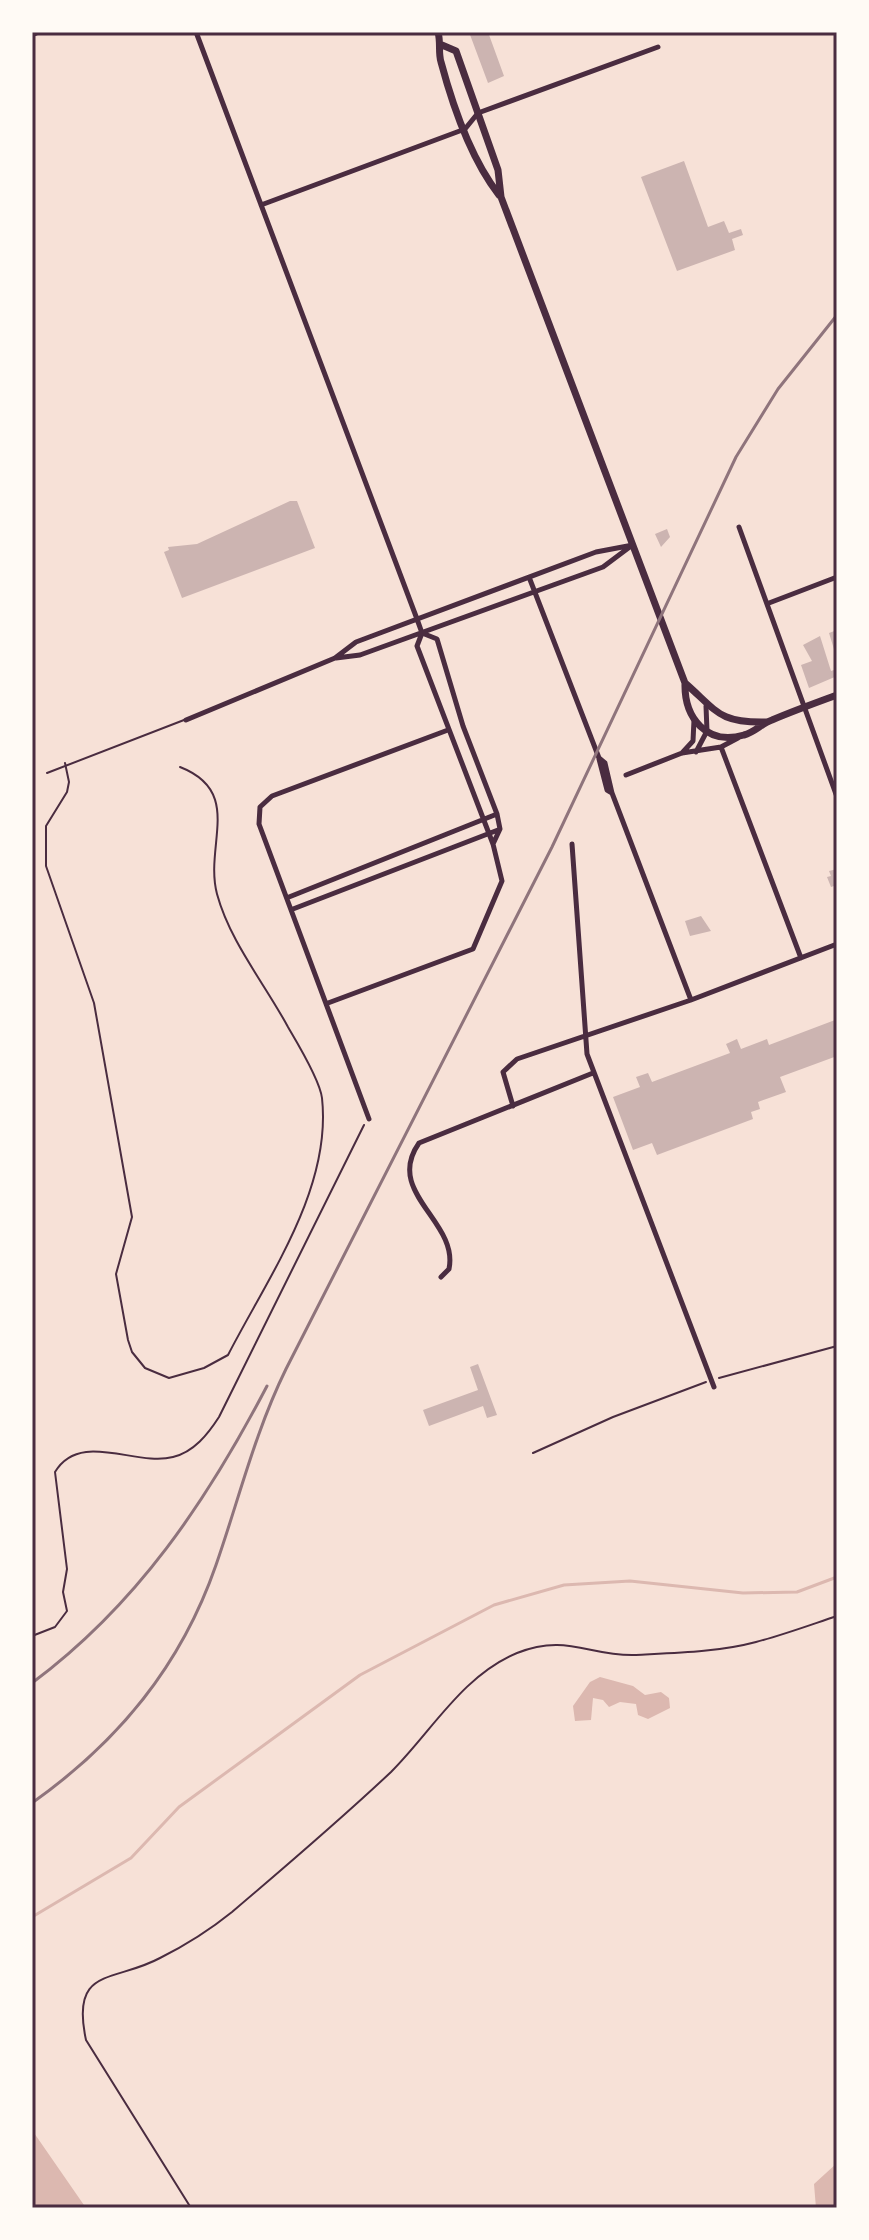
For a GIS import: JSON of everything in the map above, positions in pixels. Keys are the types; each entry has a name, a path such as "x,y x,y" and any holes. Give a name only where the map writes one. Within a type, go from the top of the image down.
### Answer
{"main road":[{"path":"438,32 442,45 439,58 465,129 483,174 501,197"},
{"path":"442,45 456,51 498,170 501,197 685,683 706,706 726,720 766,722"},
{"path":"685,683 684,702 694,720 707,731 727,738 742,736 766,722 837,695"}],"street":[{"path":"196,32 417,619 422,633 417,646 493,844 502,881 473,949 328,1003"},
{"path":"261,205 465,129 478,113 658,47"},
{"path":"739,527 837,797"},
{"path":"186,720 335,658 356,642 596,552 633,545"},
{"path":"335,658 360,655 603,567 633,545"},
{"path":"529,577 599,758 607,790 612,793 691,1000"},
{"path":"769,603 837,577"},
{"path":"422,633 437,639 463,726 497,814 500,829 493,844"},
{"path":"695,753 707,731 706,706"},
{"path":"682,753 693,741 694,720"},
{"path":"369,1119 289,897 259,824 260,807 272,796 448,730"},
{"path":"626,775 682,753 721,747 742,736"},
{"path":"721,747 801,958"},
{"path":"289,897 497,814"},
{"path":"293,909 500,829"},
{"path":"572,844 583,1036 593,1073 712,1384"},
{"path":"513,1106 503,1083 506,1065 691,1000 837,944"},
{"path":"441,1277 449,1269 450,1247 421,1202 407,1164 419,1143 593,1073"}],"lane":[{"path":"47,773 65,763 186,720"},
{"path":"65,763 69,782 67,792 46,826 46,866 94,1003 130,1208 131,1228 116,1281 132,1352 145,1368 169,1378 204,1368 228,1355 311,1193 321,1149 322,1095 289,1029 231,929 216,891 217,804 202,778 180,767"},
{"path":"191,2208 86,2040 81,2015 87,1991 96,1979 159,1960 229,1915 388,1774 421,1741 471,1679 516,1654 560,1643 632,1655 715,1648 754,1643 837,1616"}],"path":[{"path":"32,1636 55,1627 67,1611 63,1592 67,1569 55,1472 61,1461 75,1454 105,1451 170,1458 207,1436 351,1157 358,1133 369,1119"},
{"path":"533,1453 613,1417 837,1346"}],"shaded area":[{"path":"600,1677 633,1686 645,1695 661,1692 669,1698 670,1708 648,1719 638,1715 636,1704 620,1702 609,1707 603,1700 593,1698 591,1720 575,1721 573,1706 590,1682"},
{"path":"32,2130 86,2208 32,2208"},
{"path":"837,2163 837,2208 816,2208 814,2184"}],"building":[{"path":"469,32 488,32 504,76 488,83"},
{"path":"684,161 708,227 724,221 729,233 741,229 743,235 732,239 735,250 677,271 641,177"},
{"path":"290,501 297,501 315,548 182,598 164,552 169,550 168,547 197,544"},
{"path":"667,529 670,537 661,547 655,534"},
{"path":"837,630 837,659 829,633"},
{"path":"820,636 831,671 837,669 837,676 809,688 801,665 812,661 803,645"},
{"path":"837,869 837,885 831,887 827,877 831,876 829,871"},
{"path":"701,916 711,931 690,936 685,921"},
{"path":"835,1020 837,1056 780,1077 786,1092 758,1102 760,1109 751,1112 753,1119 657,1155 652,1143 633,1150 613,1097 640,1087 636,1077 648,1073 652,1082 730,1053 726,1044 737,1039 741,1049 767,1039 769,1045"},
{"path":"478,1364 497,1415 487,1418 483,1406 429,1426 423,1410 478,1390 470,1367"}],"waterway":[{"path":"32,1917 131,1858 179,1807 360,1675 494,1605 564,1585 630,1581 743,1593 797,1592 837,1577"}],"railway":[{"path":"32,1803 119,1728 165,1669 185,1636 216,1565 256,1441 286,1369 552,847 736,457 778,389 837,315"},
{"path":"32,1683 70,1653 137,1585 194,1510 267,1386"}]}
